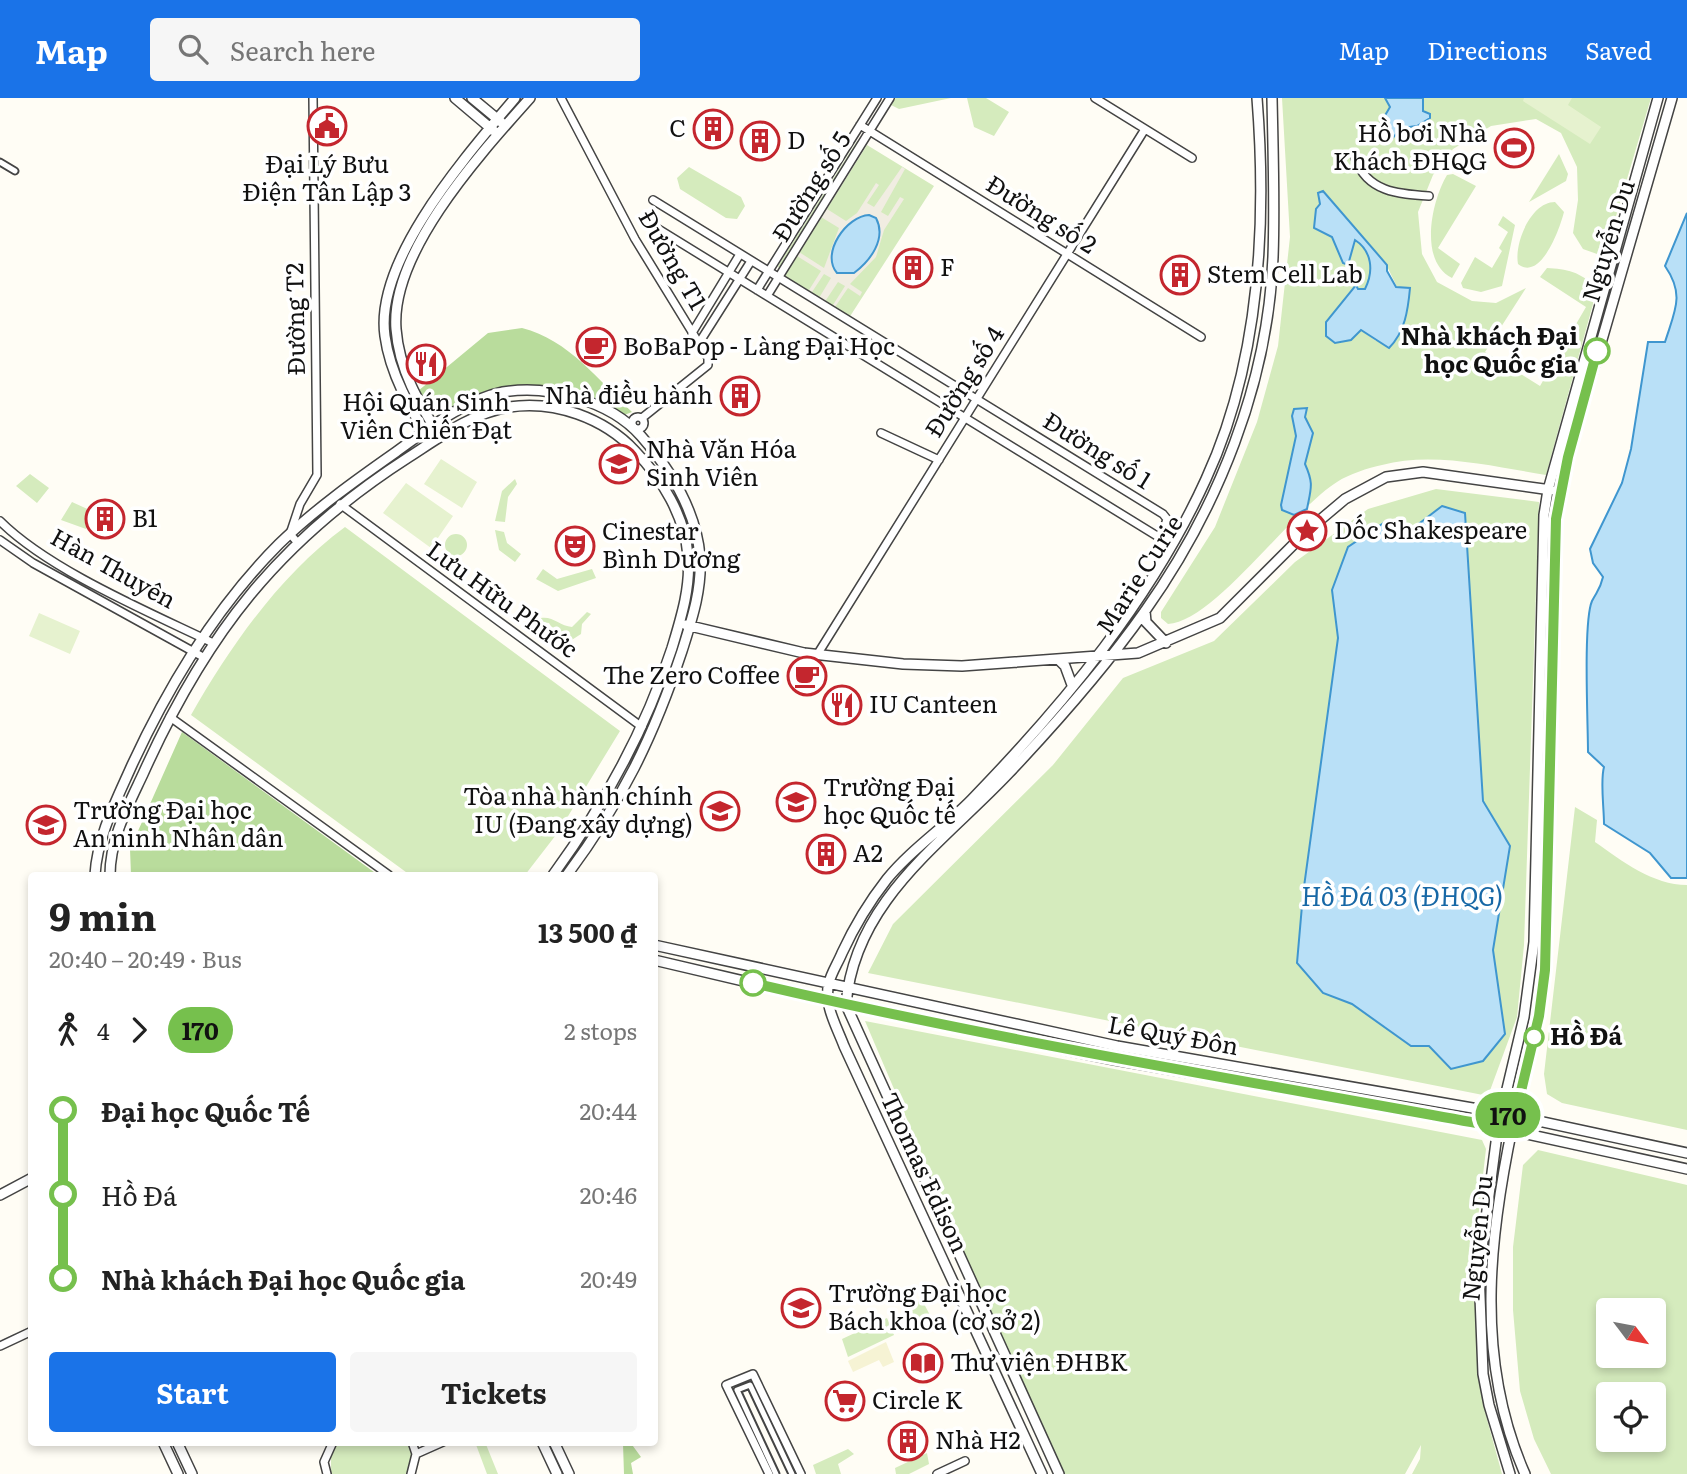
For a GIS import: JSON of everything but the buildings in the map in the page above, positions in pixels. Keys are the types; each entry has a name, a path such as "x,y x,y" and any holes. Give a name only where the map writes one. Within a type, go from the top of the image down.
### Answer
{"street":[{"name":"Đường T2","path":"293,538 300,504 317,475 313,98"},
{"path":"455,98 494,131"},
{"path":"472,98 501,122"},
{"path":"436,440 389,358 384,332 389,293 405,249 421,222 501,122 515,98"},
{"path":"501,122 530,98"},
{"name":"Đường T1","path":"561,98 635,239 706,352 708,365 642,418 633,419 634,428"},
{"name":"Đường số 5","path":"757,290 877,98"},
{"name":"Đường số 5","path":"767,296 890,98"},
{"path":"1095,98 1192,158"},
{"name":"Marie Curie","path":"827,1000 829,984 856,922 888,877 974,797 1098,657 1182,527 1223,435 1236,395 1253,314 1260,227 1261,155 1256,98"},
{"name":"Marie Curie","path":"846,1005 853,963 884,899 1011,771 1109,656 1145,611 1214,495 1240,430 1263,330 1273,259 1272,98"},
{"name":"Nguyễn Du","path":"1510,1474 1487,1395 1479,1303 1481,1245 1498,1127 1524,1017 1534,942 1543,534 1548,490 1658,98"},
{"name":"Nguyễn Du","path":"1525,1474 1504,1417 1490,1321 1496,1220 1512,1130 1539,1016 1545,970 1553,570 1559,492 1618,275 1672,98"},
{"name":"Đường số 2","path":"860,125 1201,337"},
{"name":"Đường số 4","path":"817,655 1145,129"},
{"path":"1355,158 1365,176 1378,187 1393,193 1429,196"},
{"path":"0,162 15,171"},
{"name":"Đường số 1","path":"642,219 1157,536 1163,532 1167,519 1163,514 653,200"},
{"path":"1260,227 1272,228"},
{"path":"692,333 740,254"},
{"path":"699,343 751,261"},
{"path":"96,872 102,840 122,788 172,684 193,651 240,589 339,494 429,428 483,398 526,391 556,393 587,401 634,428 666,467 695,530 701,578 698,601 666,699 637,768 600,829 569,872"},
{"path":"111,872 119,827 170,717 203,657 293,538 436,440 490,411 531,405 584,416 626,441 662,484 684,533 688,578 680,624 661,683 642,727 613,786 555,872"},
{"path":"626,441 634,428"},
{"path":"881,433 939,460"},
{"path":"680,624 817,655 957,666 1138,653 1220,618 1335,507 1386,477 1423,472 1559,492"},
{"name":"Lưu Hữu Phước","path":"340,505 642,727"},
{"name":"Hàn Thuyên","path":"0,520 20,539 60,564 213,643"},
{"name":"Hàn Thuyên","path":"0,540 33,563 203,657"},
{"path":"1145,611 1146,622 1166,643"},
{"path":"1058,659 1065,666 1073,685"},
{"path":"170,717 385,872"},
{"name":"Lê Quý Đôn","path":"658,946 752,969 848,987 1117,1046 1501,1113 1687,1153"},
{"name":"Lê Quý Đôn","path":"658,961 846,1005 1115,1060 1498,1127 1687,1169"},
{"path":"750,982 752,969"},
{"name":"Thomas Edison","path":"827,1000 844,1046 1042,1474"},
{"name":"Thomas Edison","path":"846,1005 1059,1474"},
{"path":"1115,1060 1117,1046"},
{"path":"1189,1073 1191,1059"},
{"path":"1283,1074 1283,1089"},
{"path":"883,1131 900,1122"},
{"path":"0,1195 28,1180"},
{"path":"0,1346 28,1333"},
{"path":"776,1474 770,1470 726,1385 753,1374 801,1474"},
{"path":"770,1470 737,1390 751,1385 792,1474"},
{"path":"165,1446 178,1474"},
{"path":"179,1446 192,1474"},
{"path":"327,1474 325,1455 331,1446"},
{"path":"411,1474 416,1454 413,1446"},
{"path":"416,1454 434,1446"},
{"path":"544,1446 557,1474"},
{"path":"556,1446 569,1474"},
{"path":"770,1470 786,1460"},
{"path":"937,1474 965,1461"}],"shaded area":[{"path":"902,167 905,169 881,212 888,216 900,197 904,199 884,230 876,257 850,284 862,292 860,296 848,288 835,307 833,305 845,286 838,282 822,306 816,303 831,278 824,274 812,292 809,290 821,271 797,256 799,252 824,268 839,228 821,217 827,209 846,221 857,213 876,183 879,185 867,203 874,207","holes":["850,223 879,235 872,255 861,268 833,254 839,236"]},
{"path":"886,1342 894,1362 883,1367 879,1360 853,1372 848,1361"}],"green space":[{"path":"895,98 951,98 899,109 891,105"},
{"path":"967,98 986,98 1009,112 994,136 974,127"},
{"path":"1282,98 1385,98 1402,128 1417,126 1423,98 1651,98 1606,250 1597,254 1583,249 1573,233 1578,200 1577,167 1561,133 1536,119 1491,126 1453,149 1433,175 1418,212 1422,254 1437,282 1472,301 1496,303 1526,288 1485,352 1540,386 1586,307 1540,277 1547,268 1561,269 1579,275 1594,287 1593,304 1546,475 1443,460 1402,461 1353,474 1319,496 1230,586 1207,605 1187,618 1168,624 1161,618 1161,612 1215,527 1257,422 1278,346 1290,237","holes":["1320,204 1385,262 1397,287 1376,341 1361,330 1337,341 1358,289 1366,289 1370,262 1365,250 1355,239 1348,265 1343,263 1332,237 1316,216"]},
{"path":"1524,98 1572,98 1568,105 1601,127 1590,144 1523,101"},
{"path":"857,141 859,142 779,269 778,266"},
{"path":"867,145 934,186 847,321 783,279"},
{"path":"1559,154 1568,174 1566,181 1529,202"},
{"path":"689,167 741,197 745,206 737,219 726,218 680,189 677,178"},
{"path":"1453,174 1476,186 1438,248 1460,264 1452,278 1441,270 1435,258 1431,230 1442,186 1447,175"},
{"path":"1555,202 1564,212 1548,251 1534,266 1526,268 1518,264 1519,245 1526,225 1539,209"},
{"path":"1503,216 1515,225 1502,286 1481,292 1463,288 1461,283 1475,257 1492,268 1502,251 1499,248 1508,232 1498,225"},
{"path":"522,328 539,334 568,351 632,412 619,417 542,393 502,394 449,410 429,404 418,391 488,333"},
{"path":"441,459 477,482 462,508 424,484"},
{"path":"30,474 49,488 37,503 16,486"},
{"path":"515,479 517,484 508,497 505,522 495,521 502,491"},
{"path":"406,483 453,516 431,548 383,513"},
{"path":"1436,489 1539,502 1524,945 1517,1017 1488,1096 868,973 893,924 1053,765 1123,678 1214,641 1295,562 1368,509","holes":["1465,513 1483,801 1510,846 1493,950 1505,1034 1411,1046 1352,1004 1323,993 1297,963 1303,894 1338,638 1332,590 1385,522 1412,529"]},
{"path":"72,502 94,512 86,529 61,520"},
{"path":"345,527 620,731 559,831 527,872 406,872 191,715 240,637 278,589 321,546"},
{"path":"495,530 504,532 507,543 521,554 515,562 499,550"},
{"path":"456,534 464,537 467,545 464,553 456,556 448,553 445,545 448,537"},
{"path":"543,569 557,579 592,569 596,578 558,591 536,579"},
{"path":"587,612 591,614 582,624 581,634 567,643 559,639 549,623 540,622 541,618 545,618 572,627"},
{"path":"39,613 80,631 70,654 29,636"},
{"path":"182,732 374,872 131,872 130,849"},
{"path":"1575,807 1597,820 1595,842 1605,849 1650,876 1674,884 1687,885 1687,1130 1562,1103 1547,1094 1544,1074"},
{"path":"865,1021 1482,1140 1486,1149 1472,1271 1485,1412 1502,1474 1412,1474 1420,1459 1421,1445 1405,1474 1063,1474 997,1330"},
{"path":"1538,1150 1687,1185 1687,1474 1551,1474 1534,1439 1520,1391 1513,1310 1513,1247 1523,1165"},
{"path":"922,1300 932,1319 915,1328 905,1308"},
{"path":"887,1318 894,1335 848,1357 842,1339"},
{"path":"335,1446 409,1446 414,1452 408,1474 331,1474 331,1457"},
{"path":"476,1446 487,1446 498,1474 487,1474"},
{"path":"623,1446 633,1446 641,1457 631,1463 633,1474 624,1474"},
{"path":"848,1449 854,1454 838,1464 841,1474 816,1474 813,1465"},
{"path":"927,1453 929,1464 909,1474 896,1474 895,1468"}],"water":[{"path":"1385,98 1423,98 1423,111 1430,114 1430,118 1417,126 1402,128 1387,144 1377,129 1390,107"},
{"name":"Hồ bơi Nhà Khách ĐHQG","path":"1506,132 1533,148 1523,164 1496,148"},
{"path":"1323,191 1387,265 1387,271 1396,287 1410,288 1402,328 1389,348 1361,330 1351,340 1335,343 1326,336 1326,322 1356,285 1358,289 1365,289 1370,275 1370,262 1365,250 1355,240 1348,265 1343,263 1332,237 1314,228 1316,209 1320,204 1318,193"},
{"path":"1687,213 1687,878 1671,878 1650,853 1604,824 1604,767 1588,752 1587,650 1589,612 1603,577 1593,563 1590,549 1622,483 1631,449 1648,342 1665,342 1672,321 1676,303 1675,286 1665,266"},
{"path":"869,215 876,218 879,226 875,249 854,273 837,273 832,256 838,237 852,222"},
{"path":"1307,408 1305,417 1313,433 1305,464 1311,481 1310,491 1307,509 1294,515 1282,510 1281,505 1296,436 1292,416 1294,409"},
{"name":"Hồ Đá 03 (ĐHQG)","path":"1442,506 1465,513 1483,801 1510,846 1493,950 1505,1034 1483,1061 1451,1069 1429,1046 1411,1046 1352,1004 1323,993 1297,963 1303,894 1338,638 1332,590 1348,547 1385,522 1412,529"}],"bus line":[{"name":"170","path":"753,983 846,1005 1115,1060 1498,1127 1501,1113 1515,1116 1539,1016 1545,970 1556,519 1559,492 1597,351"}],"place":[{"name":"Đại Lý Bưu Điện Tân Lập 3","path":"327,126"},
{"name":"C","path":"713,129"},
{"name":"D","path":"760,141"},
{"name":"Hồ bơi Nhà Khách ĐHQG","path":"1514,148"},
{"name":"F","path":"913,268"},
{"name":"Stem Cell Lab","path":"1180,275"},
{"name":"BoBaPop - Làng Đại Học","path":"596,347"},
{"name":"Nhà khách Đại học Quốc gia","path":"1597,351"},
{"name":"Hội Quán Sinh Viên Chiến Đạt","path":"426,364"},
{"name":"Nhà điều hành","path":"740,396"},
{"name":"Nhà Văn Hóa Sinh Viên","path":"619,464"},
{"name":"B1","path":"105,519"},
{"name":"Dốc Shakespeare","path":"1307,531"},
{"name":"Cinestar Bình Dương","path":"575,546"},
{"name":"The Zero Coffee","path":"807,676"},
{"name":"IU Canteen","path":"842,705"},
{"name":"Trường Đại học Quốc tế","path":"796,802"},
{"name":"Tòa nhà hành chính IU (Đang xây dựng)","path":"720,811"},
{"name":"Trường Đại học An ninh Nhân dân","path":"46,825"},
{"name":"A2","path":"826,854"},
{"name":"Hồ Đá","path":"1534,1037"},
{"name":"Trường Đại học Bách khoa (cơ sở 2)","path":"801,1308"},
{"name":"Thư viện ĐHBK","path":"923,1363"},
{"name":"Circle K","path":"845,1401"},
{"name":"Nhà H2","path":"908,1441"}]}
